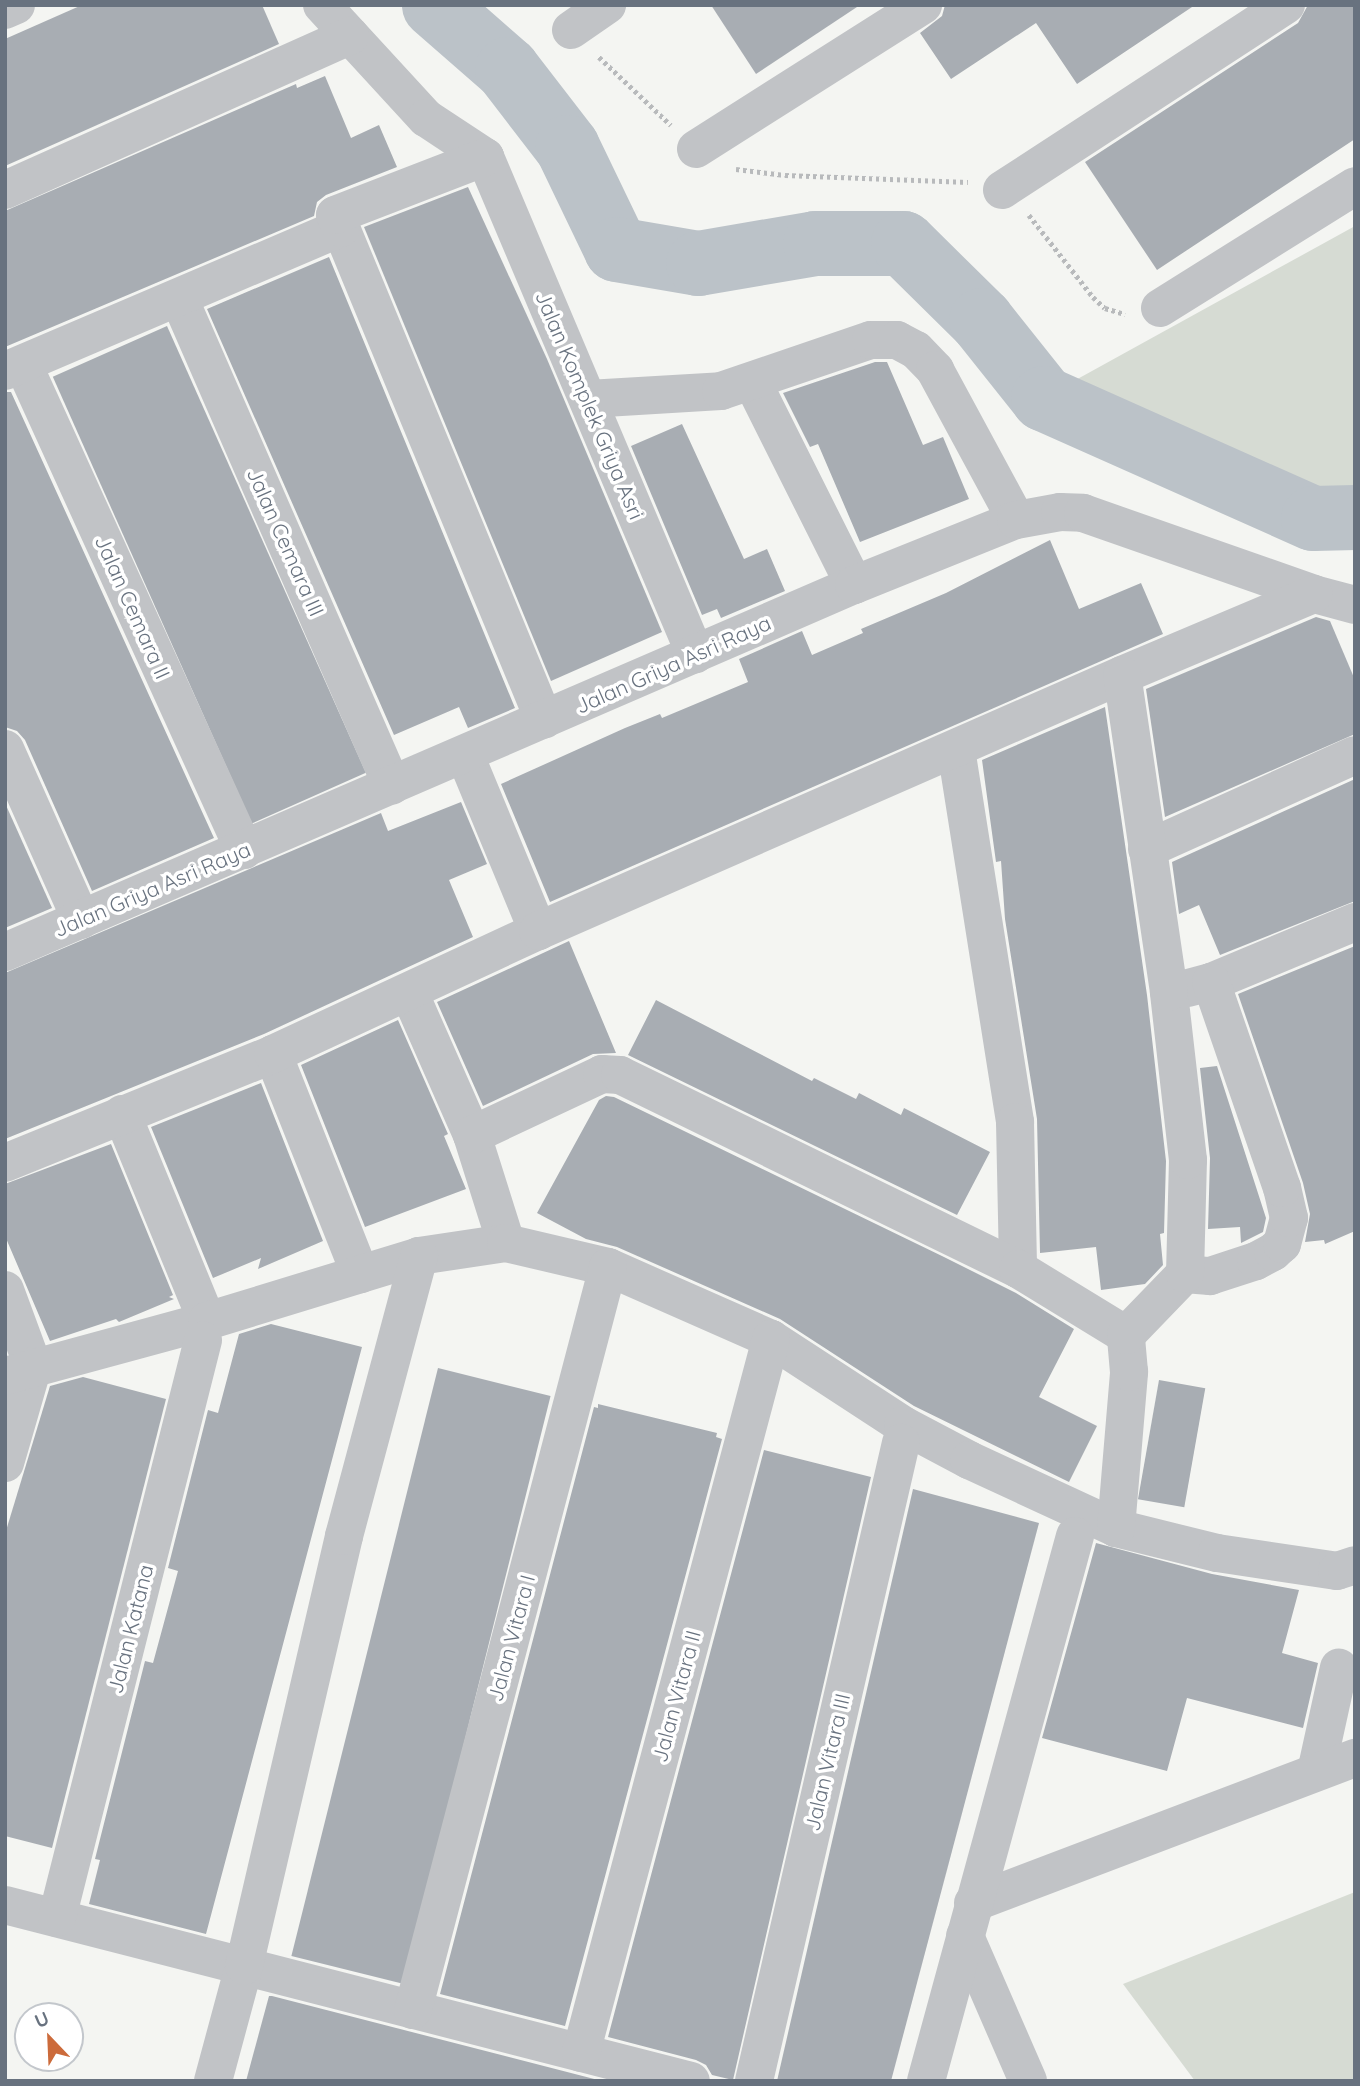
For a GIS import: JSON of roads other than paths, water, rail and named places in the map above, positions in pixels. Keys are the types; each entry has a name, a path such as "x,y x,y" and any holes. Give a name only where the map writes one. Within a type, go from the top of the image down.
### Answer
{"street":[{"path":"5,10 16,5"},
{"path":"322,5 426,118 485,157"},
{"path":"570,30 607,5"},
{"path":"696,149 923,5"},
{"path":"1002,190 1286,5"},
{"path":"5,190 350,36"},
{"path":"485,157 335,215 544,720"},
{"name":"Jalan Komplek Griya Asri","path":"485,157 695,654"},
{"path":"1160,308 1355,186"},
{"path":"14,368 341,228"},
{"name":"Jalan Cemara III","path":"179,298 392,786"},
{"path":"588,399 721,391 753,383 871,340 886,339 906,344 935,370 1016,520"},
{"name":"Jalan Cemara II","path":"14,368 244,850"},
{"path":"753,383 854,585"},
{"name":"Jalan Griya Asri Raya","path":"5,952 854,585 1016,520 1060,513 1083,513 1314,594 1355,605"},
{"path":"5,1163 273,1055 538,931 1122,675 1314,594"},
{"path":"1116,1528 1129,1372 1126,1335 1185,1274 1188,1160 1169,992 1122,675"},
{"path":"5,749 81,920"},
{"path":"956,749 1015,1122 1018,1269"},
{"path":"465,755 538,931"},
{"path":"1147,849 1355,755"},
{"path":"1169,992 1211,982 1355,922"},
{"path":"1185,1274 1210,1276 1256,1261 1273,1252 1282,1244 1289,1218 1282,1188 1211,982"},
{"path":"409,992 472,1135 506,1243"},
{"path":"273,1055 360,1274"},
{"path":"472,1135 602,1074 620,1075 1018,1269 1126,1335"},
{"path":"122,1114 205,1331"},
{"path":"22,1376 205,1331 360,1274 419,1256 506,1243 608,1267 771,1339 903,1425 969,1460 1116,1528 1217,1553 1338,1571 1355,1565"},
{"path":"212,2081 244,1966 344,1536 419,1256"},
{"name":"Jalan Vitara I","path":"414,2010 608,1267"},
{"path":"5,1290 22,1376 5,1463"},
{"name":"Jalan Katana","path":"57,1918 205,1331"},
{"name":"Jalan Vitara II","path":"581,2053 771,1339"},
{"name":"Jalan Vitara III","path":"754,2081 901,1443"},
{"path":"926,2081 1075,1536"},
{"path":"1315,1772 1339,1667"},
{"path":"969,1919 1315,1772 1355,1758"},
{"path":"6,1910 57,1918 691,2081"},
{"path":"969,1919 1028,2081"}],"waterway":[{"path":"434,5 507,69 567,147 616,249 698,263 815,243 903,243 981,320 1043,398 1313,518 1355,517"}]}
